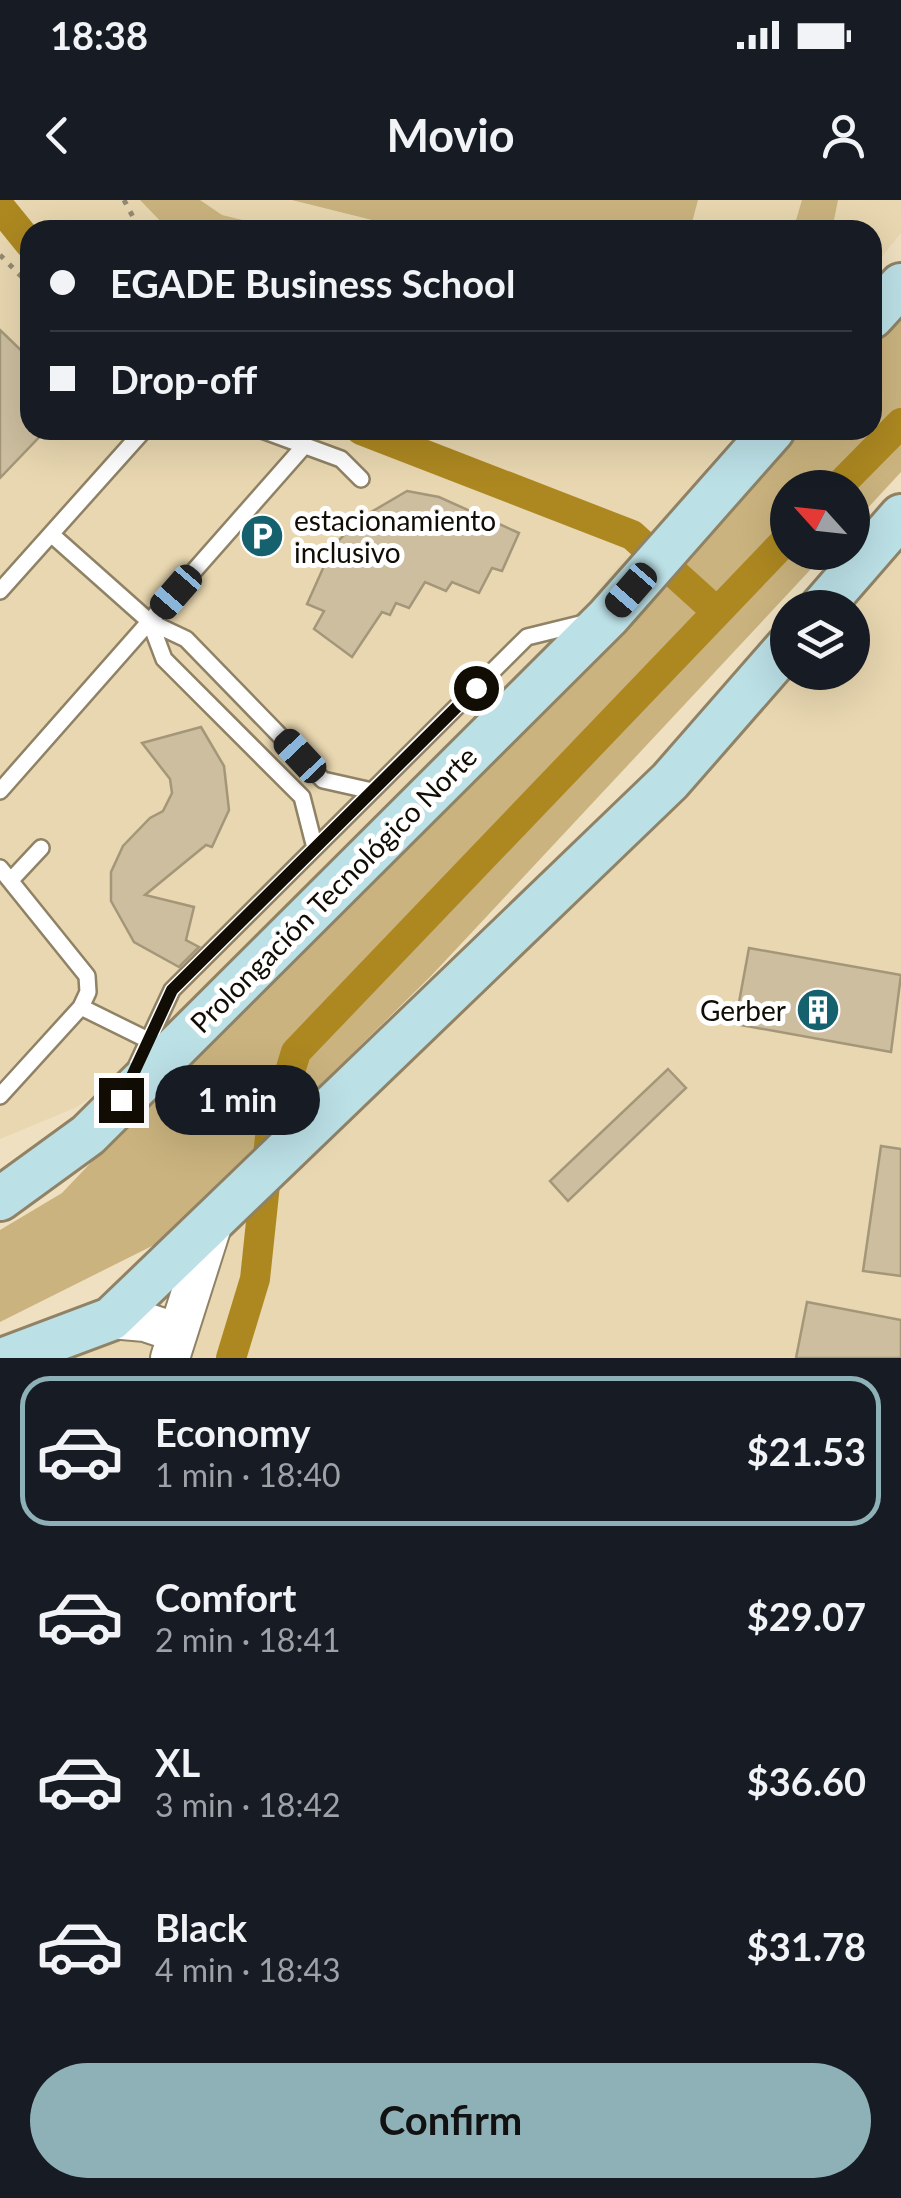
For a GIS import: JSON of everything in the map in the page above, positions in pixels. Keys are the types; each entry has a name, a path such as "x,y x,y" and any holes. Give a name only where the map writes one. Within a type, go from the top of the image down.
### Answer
{"main road":[{"path":"882,306 901,285"},
{"name":"Prolongación Tecnológico Norte","path":"0,1199 64,1155 121,1100 160,1045 608,618 764,440"},
{"path":"837,590 901,516"},
{"path":"7,1358 111,1319 225,1214 670,780 770,666"}],"street":[{"path":"111,1319 145,1322 174,1346 225,1214"}],"lane":[{"path":"0,591 135,440"},
{"path":"291,440 341,459 360,479"},
{"path":"0,791 305,445"},
{"path":"51,534 150,622 186,639 322,780 372,791"},
{"path":"81,1007 160,1045 172,990 527,636 608,618"},
{"path":"150,622 164,660 302,798 315,848"},
{"path":"0,1096 81,1007 88,992 88,976 6,873 41,848"}],"path":[{"path":"0,255 20,275"}],"shaded area":[{"path":"0,200 901,200 901,233 882,257 882,220 20,220 20,440 731,440 618,573 132,1068 77,1107 0,1139"},
{"path":"140,200 200,200 222,215 242,220 159,220"},
{"path":"292,200 698,200 693,220 372,220"},
{"path":"802,200 838,200 834,220 796,220"},
{"path":"901,311 901,472 870,506 870,470 770,470 770,570 810,570 791,590 770,590 770,613 431,976 162,1241 0,1322 0,1230 62,1193 778,440 882,440 882,331"},
{"path":"901,516 901,1358 7,1358 111,1319 178,1333 212,1226 770,689 870,690 870,590 836,590 854,570 870,570 870,551"}],"building":[{"path":"0,330 20,349 20,440 36,440 0,478"},
{"path":"407,491 439,497 519,533 502,571 492,568 479,593 452,582 446,591 425,582 409,608 396,603 390,615 382,612 352,657 314,629 324,611 307,604 333,546 361,518"},
{"path":"201,727 224,766 229,810 212,847 206,845 145,895 194,907 186,940 199,947 179,967 134,942 111,901 111,872 123,846 150,818 163,811 172,793 170,779 142,743"},
{"name":"Gerber","path":"749,948 901,975 891,1052 735,1024"},
{"name":"Gerber","path":"668,1069 686,1088 568,1201 550,1181"},
{"path":"881,1146 901,1149 901,1276 863,1271"},
{"path":"807,1302 901,1320 901,1358 796,1358"}],"waterway":[{"path":"0,207 20,232"},
{"path":"855,470 901,423"},
{"path":"387,440 632,535 716,611"},
{"path":"231,1358 255,1279 270,1137 296,1052 770,557"}],"place":[{"name":"estacionamiento inclusivo","path":"262,536"},
{"name":"Gerber","path":"818,1010"}],"route":[{"path":"121,1100 172,990 476,688"}]}
